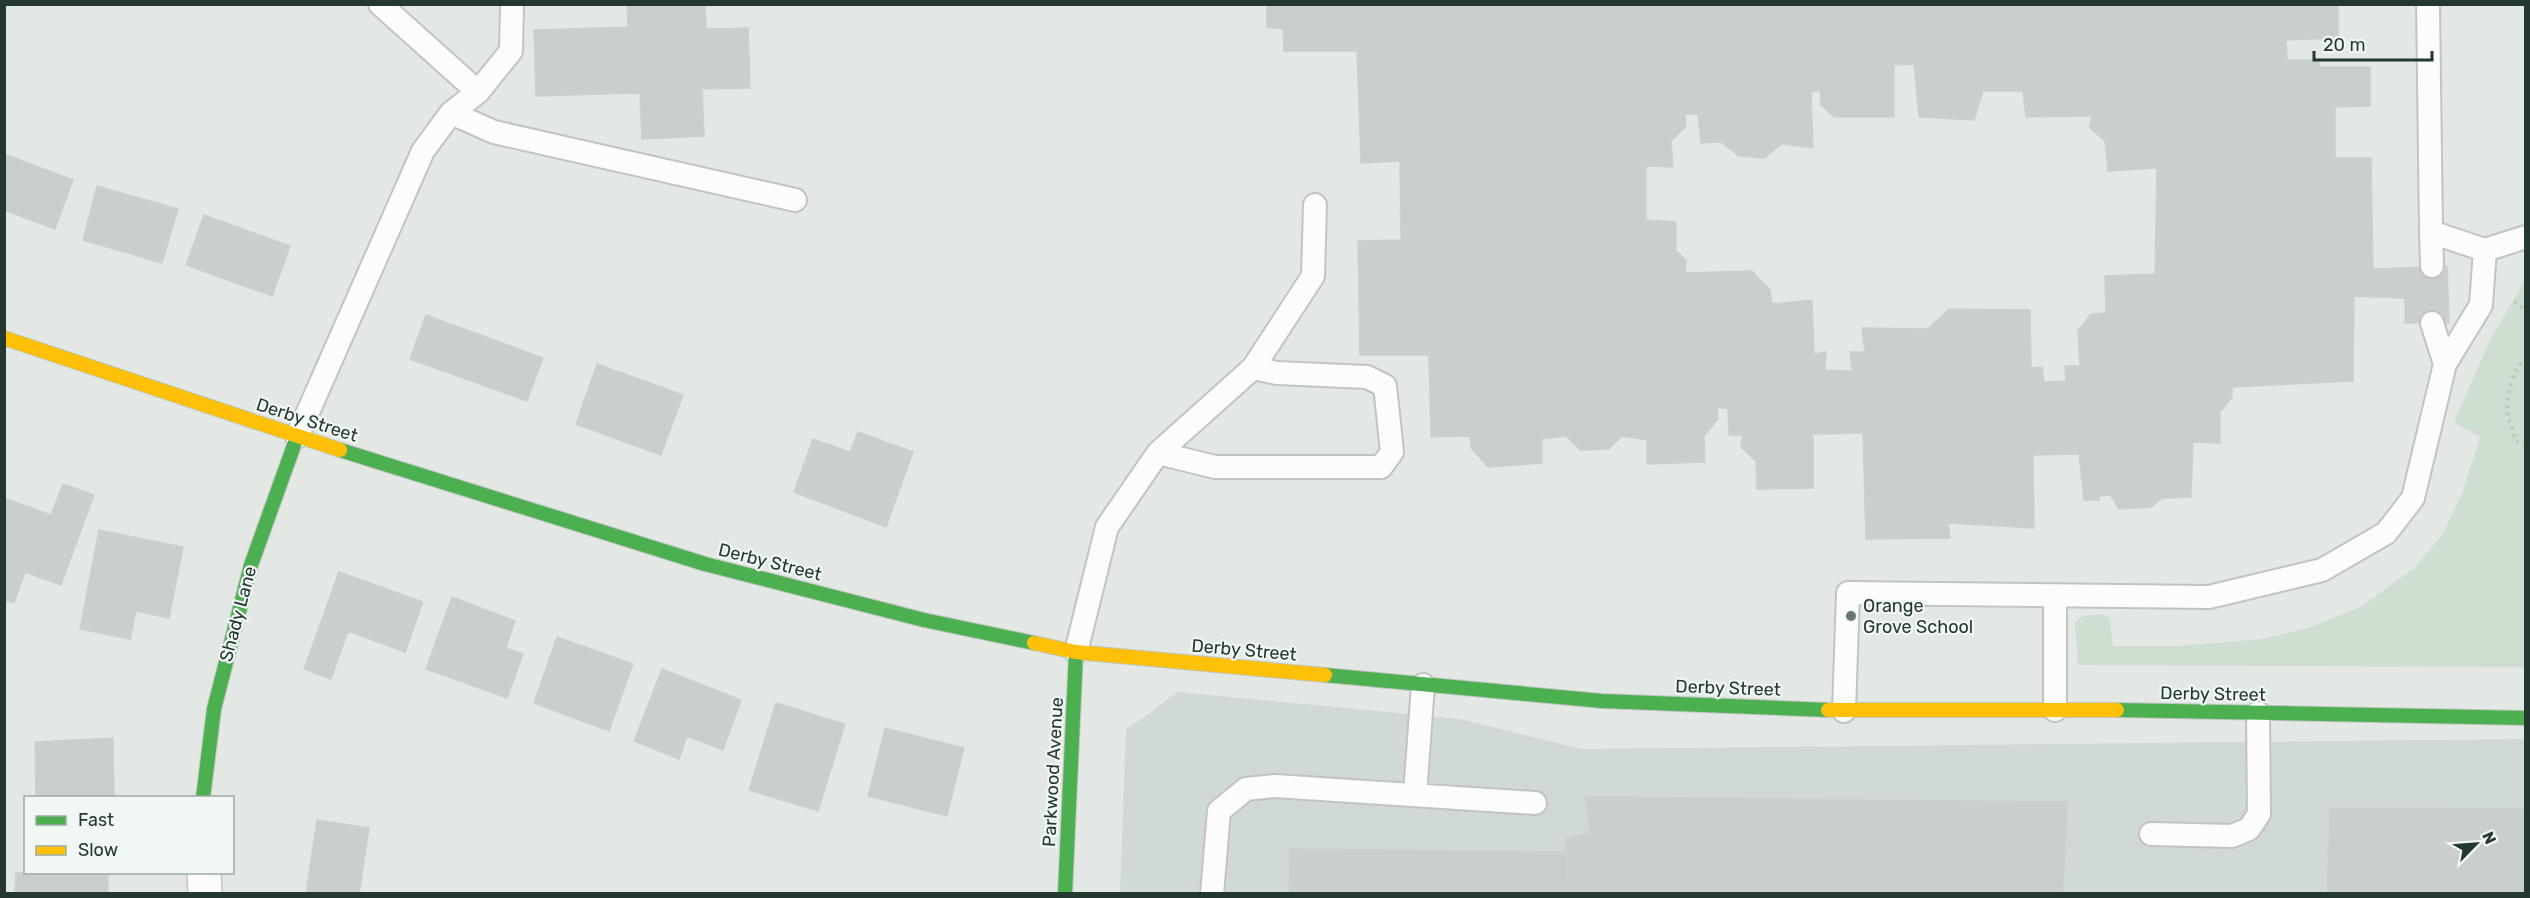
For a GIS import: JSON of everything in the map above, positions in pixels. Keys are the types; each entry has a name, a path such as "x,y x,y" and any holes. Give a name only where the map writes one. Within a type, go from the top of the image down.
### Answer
{"street":[{"name":"Derby Street","path":"4,338 297,437 705,564 924,620 1076,652 1602,701 1844,711 2055,710 2526,718"},
{"name":"Shady Lane","path":"203,796 214,709 251,565 297,437"},
{"name":"Parkwood Avenue","path":"1065,894 1076,652"},
{"path":"204,874 205,894"}],"lane":[{"path":"380,4 478,92"},
{"path":"297,437 423,151 451,113 478,92 511,51 512,4"},
{"path":"2428,4 2432,266"},
{"path":"451,113 494,132 795,200"},
{"path":"1076,652 1107,526 1158,453 1253,368 1313,276 1316,205"},
{"path":"2431,232 2485,250 2526,237"},
{"path":"1844,711 1848,593 2209,597 2322,570 2386,533 2413,498 2445,364 2481,305 2485,250"},
{"path":"2432,324 2445,364"},
{"path":"1158,453 1215,467 1369,467 1381,466 1392,452 1385,386 1367,377 1277,373 1253,368"},
{"path":"2055,596 2055,710"},
{"path":"1415,795 1423,685"},
{"path":"2151,834 2232,836 2249,830 2259,814 2258,713"},
{"path":"1212,894 1219,811 1246,789 1275,786 1536,803"}],"path":[{"path":"2513,301 2526,310"},
{"path":"2526,357 2519,364 2511,384 2507,416 2516,441 2526,446"}],"shaded area":[{"path":"1177,692 1460,719 1581,749 2525,739 2525,893 1120,894 1126,729"}],"green space":[{"path":"2525,280 2525,667 2078,665 2075,623 2080,617 2101,614 2110,618 2113,646 2177,646 2262,639 2308,628 2361,607 2415,567 2442,535 2462,494 2480,437 2454,422 2490,340"}],"building":[{"path":"627,4 705,4 706,29 748,28 750,88 702,89 704,136 642,139 640,93 536,96 534,30 628,27"},
{"path":"1267,4 2338,4 2338,38 2286,40 2287,60 2319,60 2319,67 2370,67 2370,106 2335,107 2335,158 2371,158 2373,269 2447,266 2449,323 2405,323 2405,298 2354,296 2353,381 2232,387 2232,397 2220,412 2220,443 2193,442 2191,497 2162,498 2151,507 2119,509 2110,495 2099,496 2099,500 2084,500 2079,454 2033,455 2034,528 1948,523 1950,538 1866,539 1863,433 1813,434 1813,488 1757,489 1756,461 1741,447 1743,435 1729,435 1728,408 1717,408 1718,419 1704,436 1705,462 1647,464 1647,440 1622,436 1609,449 1580,450 1566,436 1542,439 1542,463 1488,467 1471,448 1470,436 1431,437 1429,355 1360,355 1358,241 1401,240 1400,161 1361,163 1357,51 1284,51 1283,29 1267,27","holes":["1914,64 1919,117 1974,120 1983,91 2023,91 2026,117 2092,116 2089,127 2105,141 2108,171 2157,168 2155,274 2105,276 2106,313 2091,314 2078,331 2080,366 2065,366 2066,381 2044,382 2042,367 2031,368 2030,310 1949,309 1928,329 1862,328 1865,352 1850,352 1852,371 1825,370 1826,352 1814,354 1812,300 1772,304 1770,290 1752,271 1685,273 1686,260 1676,251 1676,222 1646,220 1646,166 1673,167 1671,141 1686,126 1685,114 1698,114 1701,143 1721,142 1739,156 1764,158 1782,144 1813,148 1811,92 1820,90 1821,105 1834,117 1894,117 1894,65"]},
{"path":"4,154 73,180 55,229 4,210"},
{"path":"97,186 178,209 162,263 83,240"},
{"path":"204,215 290,246 272,296 186,265"},
{"path":"426,315 543,358 527,401 410,359"},
{"path":"597,364 683,395 661,455 576,424"},
{"path":"858,432 913,452 886,527 794,492 813,439 850,452"},
{"path":"63,484 94,495 61,585 25,572 14,603 4,600 4,498 51,515"},
{"path":"99,530 183,547 169,618 136,611 130,639 80,629"},
{"path":"339,572 423,602 405,652 348,631 331,679 304,669"},
{"path":"452,597 515,621 506,648 523,654 507,698 426,669"},
{"path":"557,637 633,664 609,731 534,703"},
{"path":"662,669 741,700 723,750 687,736 679,759 634,741"},
{"path":"776,703 845,724 818,811 749,790"},
{"path":"885,728 964,748 947,816 868,796"},
{"path":"113,738 114,796 36,796 35,742"},
{"path":"1585,797 2067,802 2063,894 1568,894 1566,838 1590,833"},
{"path":"2330,808 2526,809 2526,894 2327,894"},
{"path":"317,820 369,828 359,894 306,894"},
{"path":"1290,849 1568,852 1568,894 1289,894"},
{"path":"16,873 108,874 108,894 15,894"}],"traffic: fast":[{"path":"203,796 214,709 251,565 297,437"},
{"path":"340,450 705,564 924,620 1034,643"},
{"path":"1065,894 1076,652"},
{"path":"1325,675 1602,701 1828,710"},
{"path":"2117,710 2526,718"}],"traffic: slow":[{"path":"4,338 340,450"},
{"path":"1034,643 1076,652 1325,675"},
{"path":"1828,710 2117,710"}],"place":[{"name":"Orange Grove School","path":"1851,616"}]}
